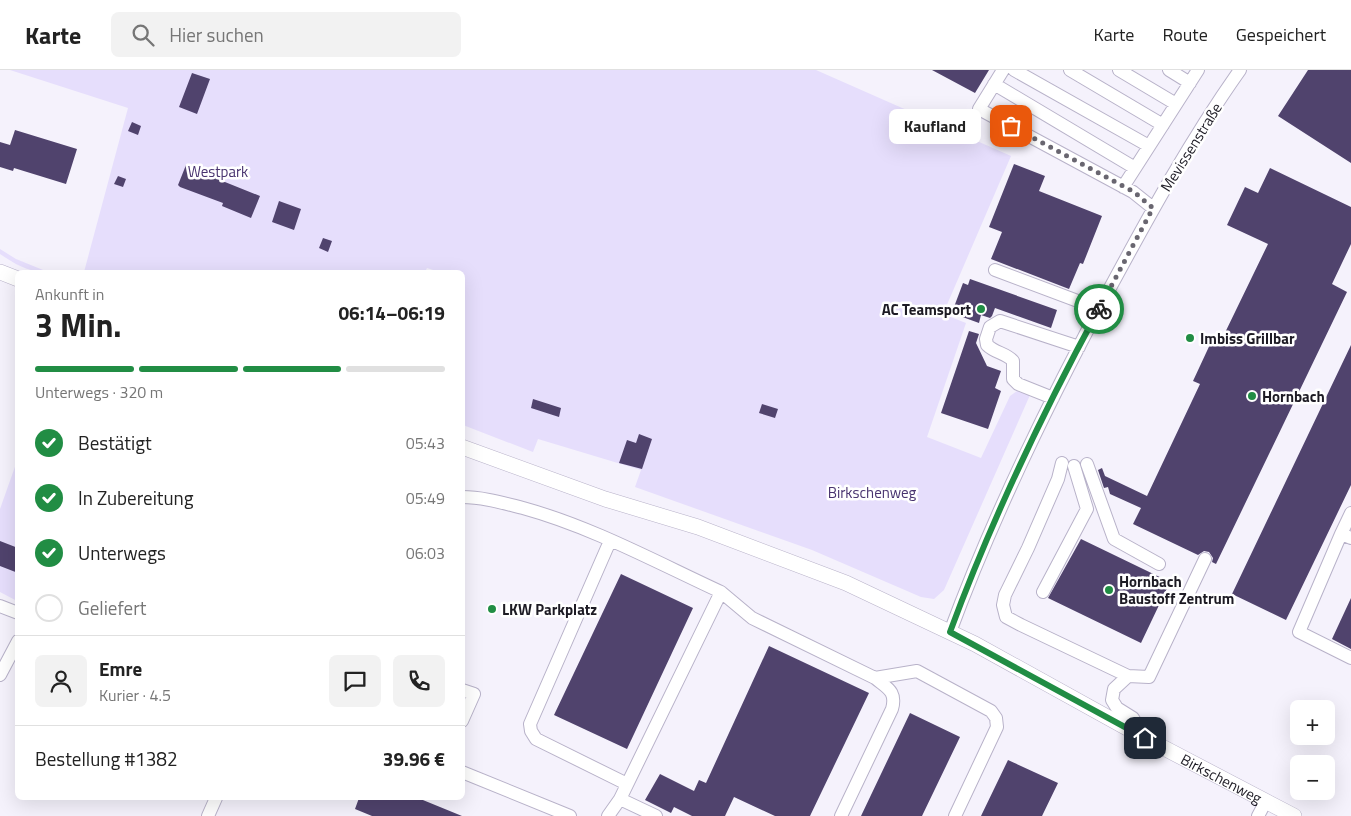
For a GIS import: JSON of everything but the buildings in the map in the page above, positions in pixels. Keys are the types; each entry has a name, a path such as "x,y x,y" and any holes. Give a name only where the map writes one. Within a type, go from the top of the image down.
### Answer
{"main road":[{"path":"0,272 15,277"},
{"name":"Birkschenweg","path":"465,448 604,499 698,527 846,583 950,632 1294,816"}],"street":[{"path":"1003,70 979,109 1134,192 1153,208"},
{"path":"1014,70 1149,146"},
{"path":"1070,70 1163,125"},
{"path":"1120,70 1176,104"},
{"path":"1169,70 1190,83"},
{"path":"1123,187 1198,70"},
{"name":"Mevissenstraße","path":"950,632 961,602 1028,449 1079,346 1153,208 1222,95 1240,70"},
{"path":"994,84 1135,168"},
{"path":"995,270 1099,309"},
{"path":"1053,398 1018,384 1013,379 1013,361 1009,356 991,349 987,345 986,339 990,327 1000,321 1079,346"},
{"path":"1087,464 1114,539 1159,564"},
{"path":"1044,592 1087,509 1068,465 1058,479 1005,595 1002,605 1006,616 1021,626 1128,676 1149,677 1205,559"},
{"path":"465,497 499,502 550,516 610,540 721,592 752,618 875,678 892,691 895,699 892,708 841,816"},
{"path":"1351,513 1346,536 1299,632 1351,658"},
{"path":"610,540 530,724 531,731 536,738 627,784"},
{"path":"608,816 620,799 721,592"},
{"path":"0,606 15,612"},
{"path":"0,675 15,646"},
{"path":"875,678 917,671 991,711 996,718 997,727 955,816"},
{"path":"1128,676 1114,689 1112,700 1117,708 1133,718 1145,738"},
{"path":"465,691 474,694 465,714"},
{"path":"465,773 570,816"},
{"path":"620,799 656,816"},
{"path":"208,816 215,800"},
{"path":"1258,816 1266,801"}],"green space":[{"name":"Westpark","path":"10,70 816,70 1011,156 943,314 966,323 927,437 981,458 1010,396 1017,391 1030,395 944,590 934,599 921,597 812,550 635,487 641,470 538,439 533,452 465,426 465,270 433,270 427,268 426,270 85,270 128,108"},
{"path":"0,249 16,259 43,270 32,270 22,267 0,254"},
{"path":"15,467 15,600 0,592 0,509"}],"way so far":[{"path":"1011,126 1134,192 1153,208 1099,309"}],"place":[{"name":"Kaufland","path":"1011,126"},
{"name":"AC Teamsport","path":"981,309"},
{"name":"Imbiss Grillbar","path":"1190,338"},
{"name":"Hornbach","path":"1252,396"},
{"name":"Hornbach Baustoff Zentrum","path":"1109,590"},
{"name":"LKW Parkplatz","path":"492,609"}],"route":[{"path":"1099,309 1028,449 961,602 950,632 1145,738"}]}
